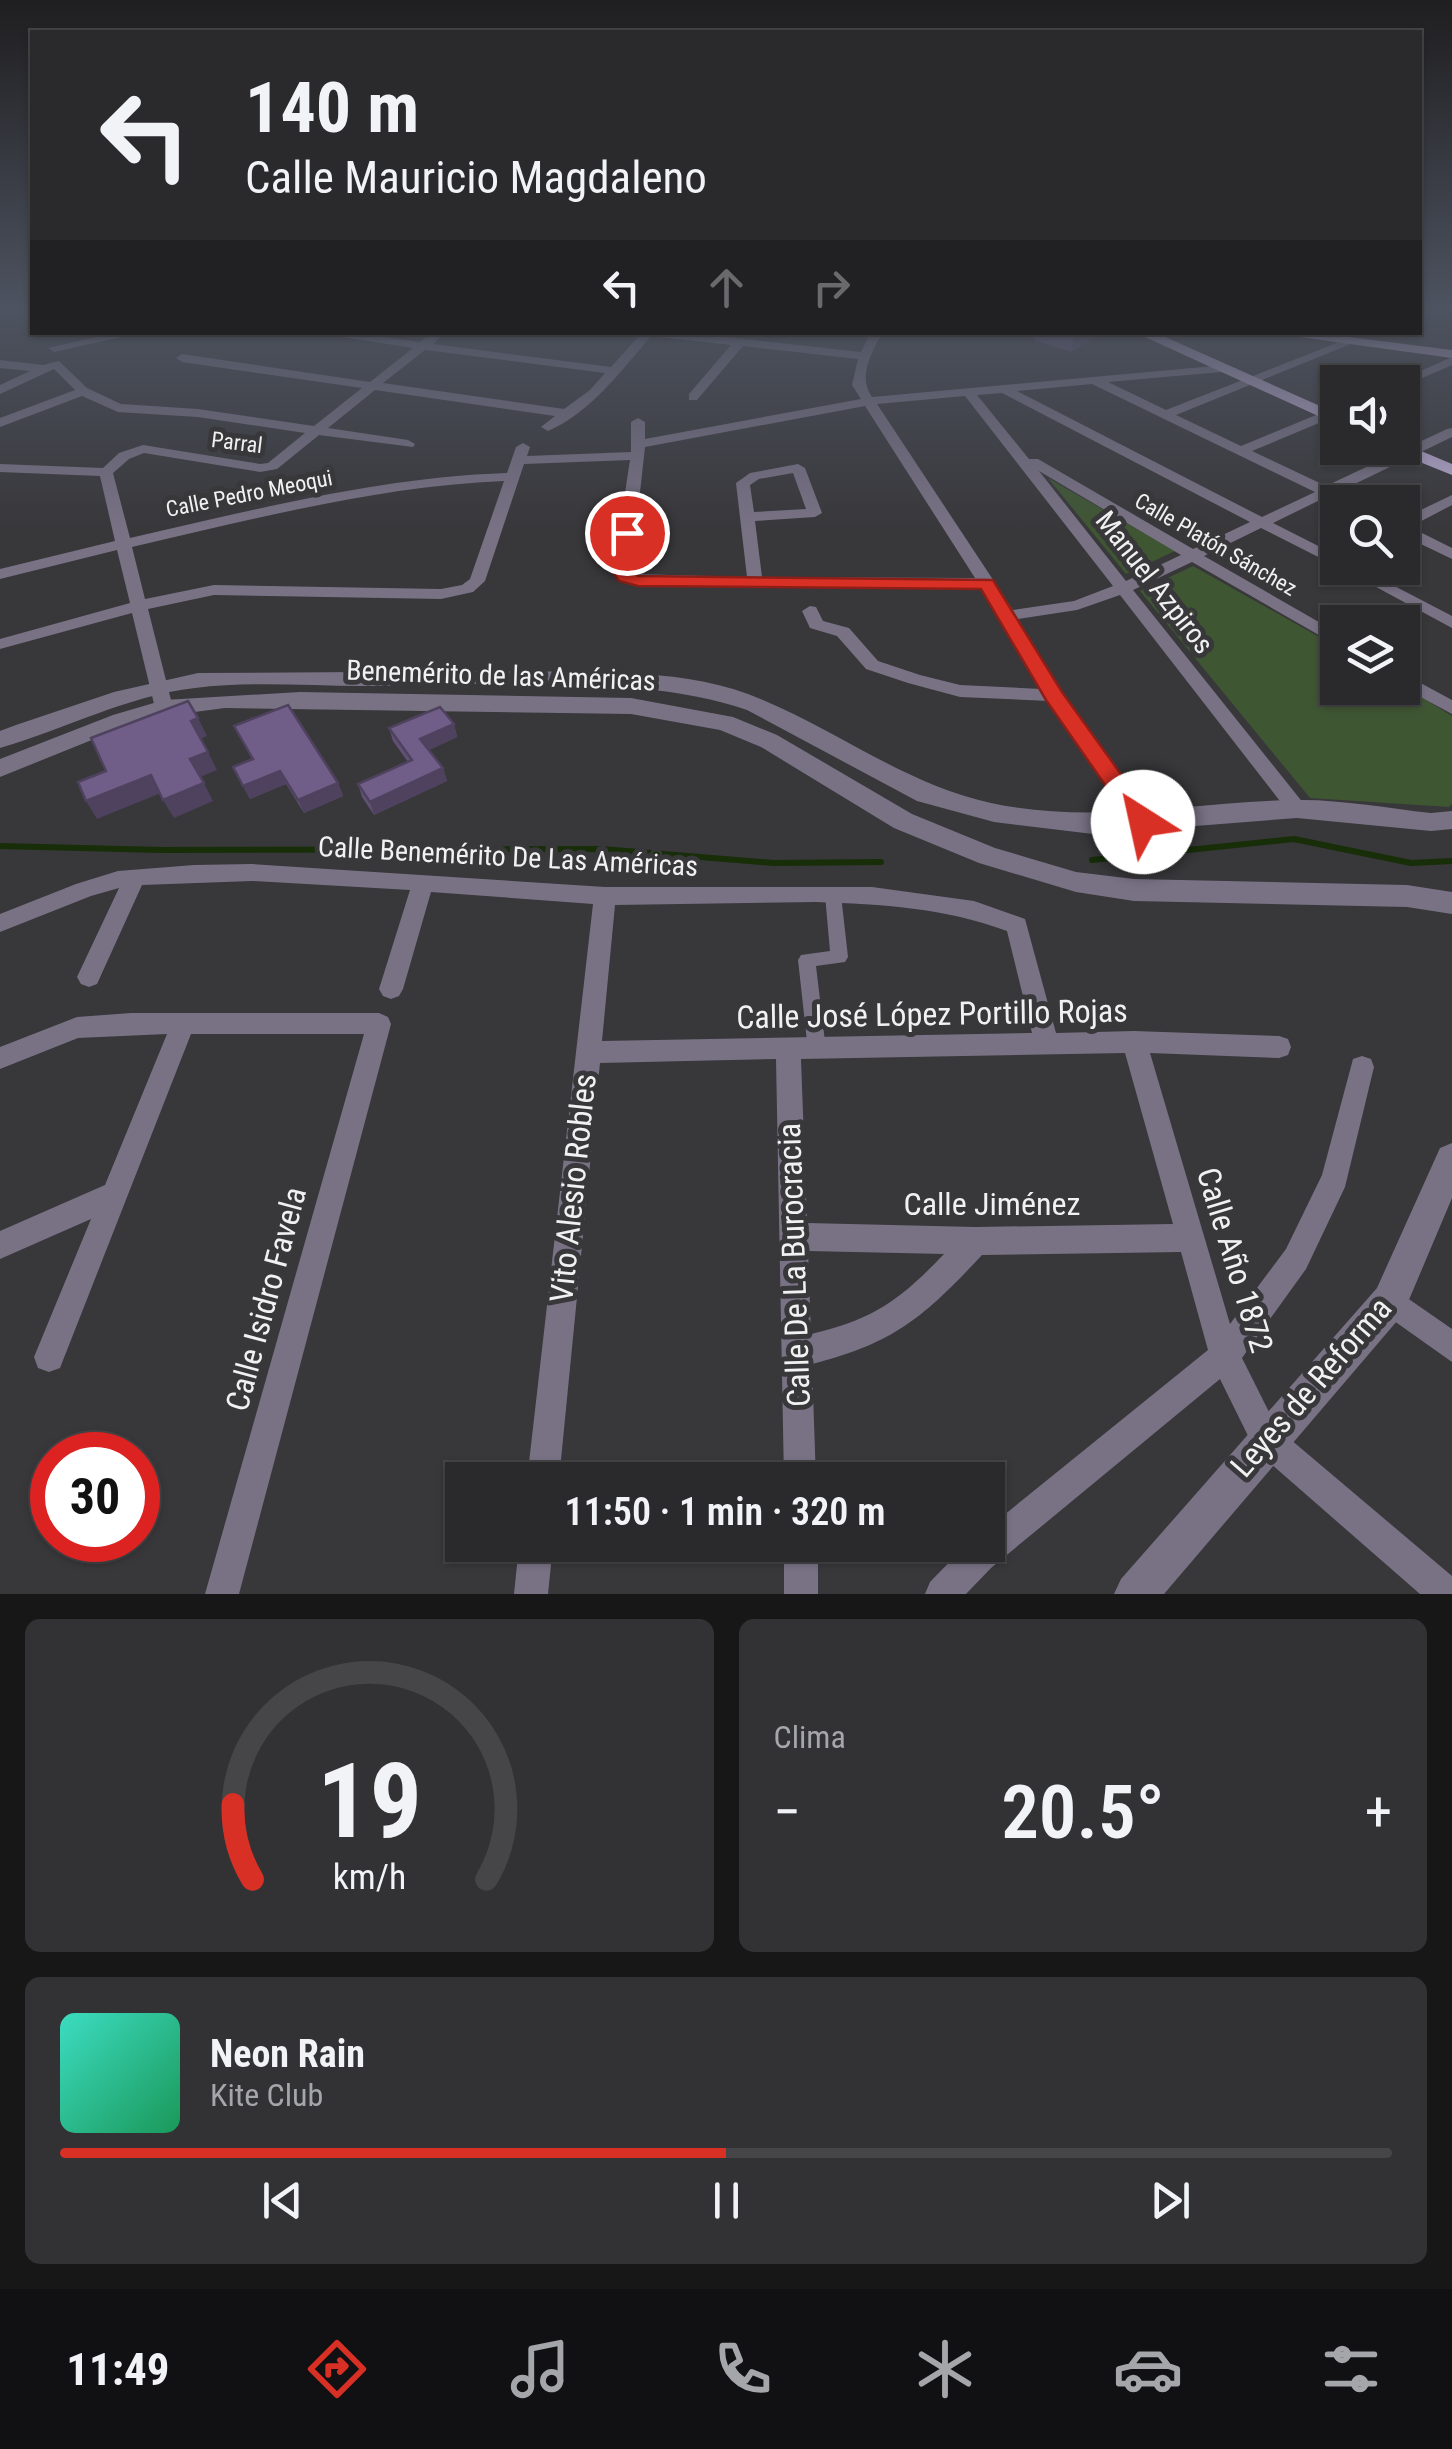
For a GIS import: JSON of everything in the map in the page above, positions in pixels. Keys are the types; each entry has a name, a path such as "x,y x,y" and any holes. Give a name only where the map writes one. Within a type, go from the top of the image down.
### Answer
{"main road":[{"path":"1256,383 1320,409"},
{"path":"1420,456 1452,470"}],"street":[{"path":"73,383 118,408 198,413 408,444"},
{"path":"357,383 570,414"},
{"path":"320,432 378,383"},
{"path":"548,428 570,414 603,383"},
{"path":"693,397 704,383"},
{"path":"860,383 1054,695 1143,822"},
{"path":"0,644 198,592 233,589 441,594 467,589 477,581 521,453 638,450 681,436 869,400 1064,383"},
{"path":"1100,383 1320,490"},
{"path":"1166,414 1244,383"},
{"path":"1004,388 1320,553"},
{"path":"0,423 83,391"},
{"name":"Manuel Azpiros","path":"968,391 1297,809"},
{"path":"1241,451 1320,420"},
{"path":"638,422 622,571 625,578 987,584"},
{"name":"Parral","path":"106,472 138,450 260,468 272,466 320,432"},
{"path":"1420,445 1452,432"},
{"name":"Calle Platón Sánchez","path":"1020,454 1320,632"},
{"path":"1338,485 1377,465"},
{"path":"0,468 106,472 160,697"},
{"path":"749,517 816,513 798,468 744,481 755,581"},
{"name":"Calle Pedro Meoqui","path":"0,574 123,542 433,480 511,478"},
{"path":"1008,616 1077,605 1126,588 1320,494"},
{"path":"1420,517 1452,499"},
{"path":"1420,537 1452,554"},
{"path":"1381,585 1452,622"},
{"path":"810,611 816,624 842,632 864,660 882,669 960,691 1054,695"},
{"path":"1420,689 1452,708"},
{"name":"Benemérito de las Américas","path":"0,740 90,706 160,697 720,693 756,705 926,795 994,813 1093,825 1297,809 1431,822 1452,820"},
{"name":"Benemérito de las Américas","path":"635,694 725,722 770,741 904,821 976,852 1076,882 1134,890 1407,896 1452,904"},
{"name":"Benemérito de las Américas","path":"0,768 160,697"},
{"path":"926,795 976,852"},
{"path":"976,852 974,836 982,820 994,813"},
{"name":"Calle Benemérito De Las Américas","path":"0,922 87,888 135,877 294,876 605,896 833,896 970,907 1017,925 1047,1044"},
{"path":"90,977 135,877"},
{"path":"391,989 422,886"},
{"name":"Vito Alesio Robles","path":"545,1462 605,896"},
{"name":"Calle De La Burocracia","path":"800,1462 793,1237 807,960 839,957 833,896"},
{"path":"0,1058 77,1028 182,1023 49,1357"},
{"name":"Calle Isidro Favela","path":"182,1023 379,1024 222,1594"},
{"name":"Calle José López Portillo Rojas","path":"587,1052 1134,1042 1279,1046"},
{"name":"Calle Año 1872","path":"1134,1042 1225,1356 1266,1440 1446,1594"},
{"path":"942,1594 979,1556 1225,1356 1296,1259 1335,1178 1362,1067"},
{"name":"Leyes de Reforma","path":"1136,1594 1390,1301 1452,1159"},
{"path":"0,1244 116,1193"},
{"name":"Calle Jiménez","path":"793,1237 976,1241 1190,1238"},
{"path":"798,1353 863,1335 894,1316 923,1295 976,1241"},
{"path":"1390,1301 1452,1348"},
{"path":"531,1594 534,1562"},
{"path":"800,1562 801,1594"}],"green space":[{"path":"1048,478 1175,551 1126,574"},
{"path":"1193,566 1320,637 1320,705 1420,705 1420,696 1452,716 1452,804 1449,807 1310,798 1140,591"}],"building":[{"path":"188,701 198,718 191,721 208,752 190,759 204,783 163,800 151,775 86,801 78,782 106,771 91,738"},
{"path":"288,705 338,783 298,800 280,771 243,786 233,767 253,759 234,726"},
{"path":"440,707 454,724 420,739 443,768 370,802 358,784 412,760 389,728"}],"waterway":[{"path":"1092,860 1294,839 1411,863 1452,861"},
{"path":"0,846 162,850 602,849 774,863 881,862"}],"route":[{"path":"627,533 622,571 625,578 638,581 987,584 1054,695 1143,822"}]}
